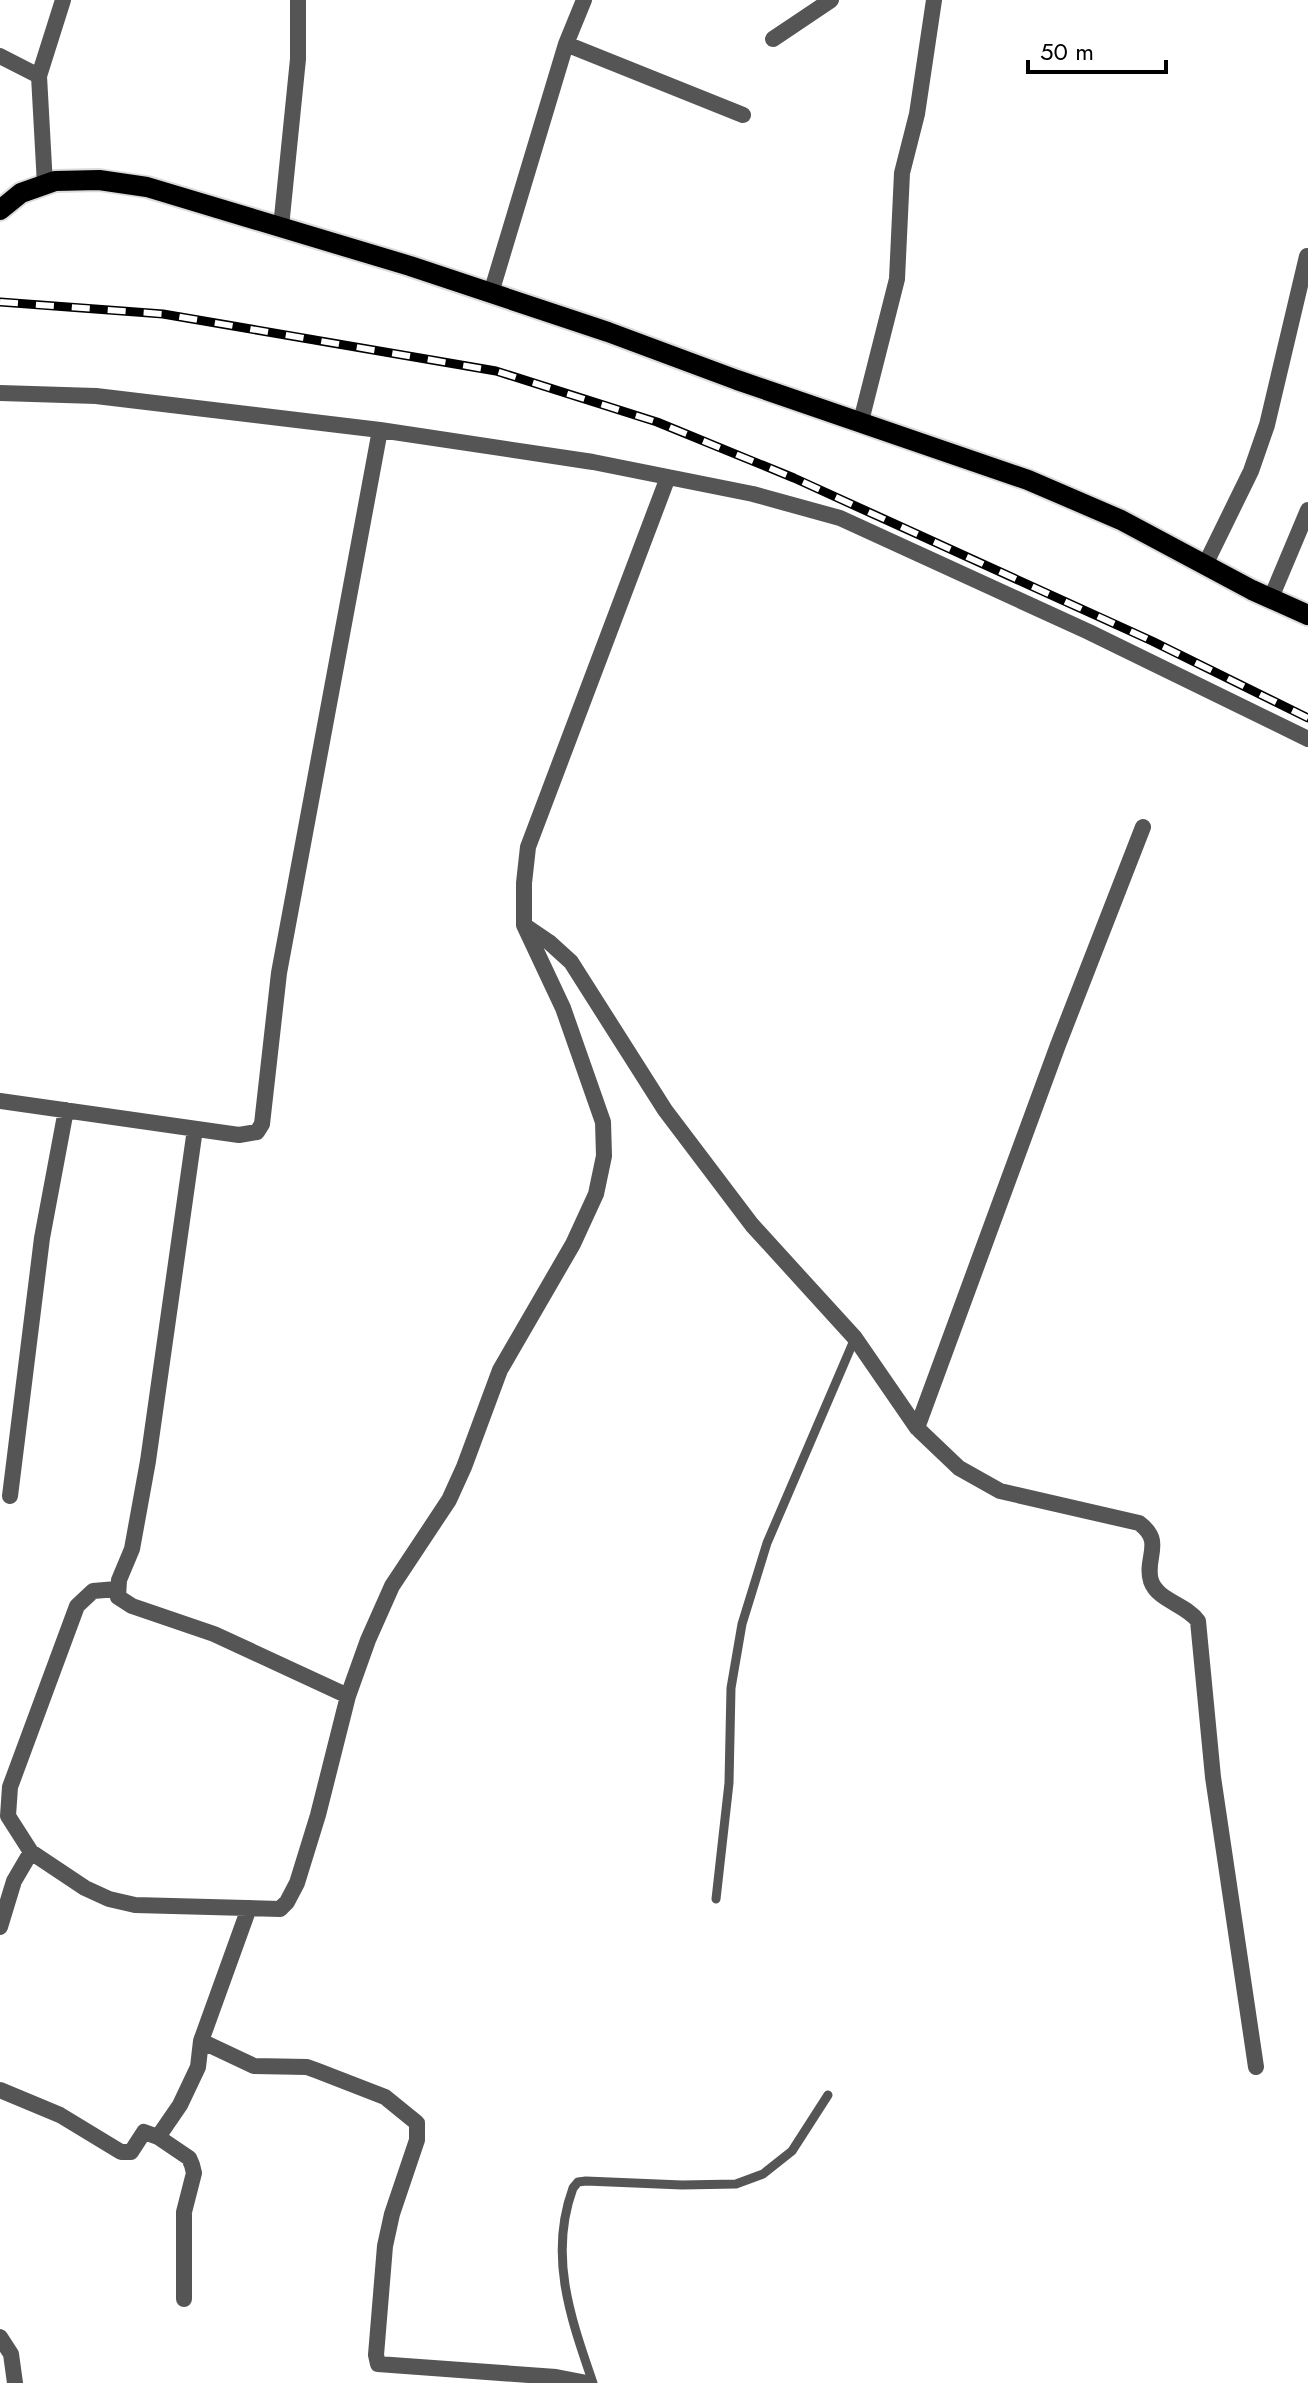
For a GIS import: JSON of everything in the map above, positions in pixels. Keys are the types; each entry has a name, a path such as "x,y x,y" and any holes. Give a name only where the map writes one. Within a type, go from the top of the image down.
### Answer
{"main road":[{"path":"0,210 21,193 55,181 99,180 147,187 281,227 491,293 1028,480 1121,520 1308,615"}],"street":[{"path":"45,185 39,76 63,0"},
{"path":"281,227 298,59 298,0"},
{"path":"491,293 566,44 584,0"},
{"path":"773,39 831,0"},
{"path":"861,421 897,279 902,173 915,124 934,0"},
{"path":"566,44 743,115"},
{"path":"0,56 39,76"},
{"path":"1205,565 1251,471 1267,425 1307,256"},
{"path":"0,393 96,396 380,430 593,462 753,494 840,518 1089,632 1308,739"},
{"path":"0,1101 195,1129 249,1135 257,1132 264,1117 279,973 380,430"},
{"path":"117,1589 93,1591 77,1606 10,1787 8,1816 31,1852 85,1888 109,1899 135,1905 280,1909 293,1893 318,1815 348,1696 368,1640 392,1586 449,1500 500,1370 573,1244 596,1194 604,1156 603,1122 563,1008 524,925 524,883 528,847 668,477"},
{"path":"1271,598 1308,510"},
{"path":"917,1428 1058,1045 1143,827"},
{"path":"524,925 571,962 665,1110 752,1225 855,1338 917,1428 959,1468 1000,1491 1139,1523 1148,1530 1153,1540 1151,1579 1157,1590 1191,1611 1198,1621 1213,1777 1256,2067"},
{"path":"10,1496 42,1238 66,1110"},
{"path":"195,1129 141,1502 132,1549 117,1589 118,1597 132,1606 214,1634 348,1696"},
{"path":"0,1927 14,1881 31,1852"},
{"path":"158,2137 180,2105 193,2077 200,2058 201,2041 249,1908"},
{"path":"201,2041 254,2066 307,2067 385,2097 413,2118 419,2130 417,2140 392,2214 385,2246 376,2361 382,2366 505,2378 556,2377 590,2383"},
{"path":"0,2090 60,2115 121,2152 131,2152 144,2132 158,2137 189,2158 194,2173 184,2212 184,2299"},
{"path":"0,2337 11,2354 15,2383"}],"lane":[{"path":"716,1899 729,1783 731,1688 742,1624 767,1543 855,1338"},
{"path":"590,2383 564,2293 564,2237 573,2188 578,2182 586,2181 736,2184 763,2174 792,2151 828,2095"}],"railway":[{"path":"0,302 163,314 496,371 657,422 794,478 1152,641 1308,718"}]}
